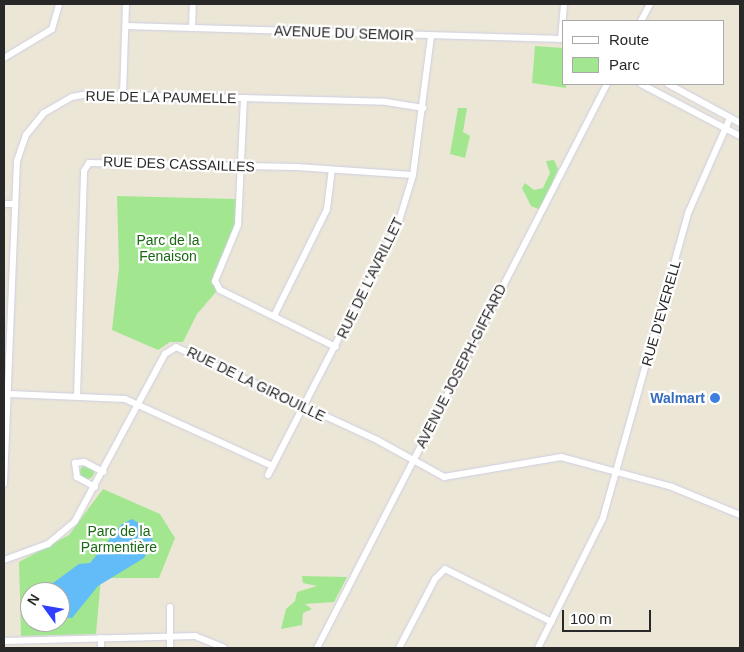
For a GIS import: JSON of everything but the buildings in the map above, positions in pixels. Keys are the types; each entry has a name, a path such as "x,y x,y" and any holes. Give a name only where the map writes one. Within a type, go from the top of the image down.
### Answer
{"street":[{"path":"4,58 52,29 59,4"},
{"path":"123,95 126,4"},
{"path":"192,28 193,4"},
{"path":"563,20 564,4"},
{"path":"641,20 650,4"},
{"name":"AVENUE DU SEMOIR","path":"126,26 562,39"},
{"name":"RUE DE L'AVRILLET","path":"268,475 305,409 391,241 413,175 424,108 431,36"},
{"name":"AVENUE JOSEPH-GIFFARD","path":"316,648 606,85"},
{"path":"643,85 740,136"},
{"path":"670,85 740,123"},
{"name":"RUE DE LA PAUMELLE","path":"4,484 10,394 17,162 33,124 72,97 123,95 386,102 424,108"},
{"path":"244,98 238,225 215,281 220,290 336,347"},
{"name":"RUE D'EVERELL","path":"538,648 603,518 618,472 690,211 724,128 730,118"},
{"name":"RUE DES CASSAILLES","path":"77,396 86,167 95,162 241,166 413,175"},
{"path":"274,316 327,209 332,170"},
{"path":"4,204 15,204"},
{"name":"RUE DE LA GIROUILLE","path":"4,560 32,552 62,534 96,487 165,354 176,348 414,459 444,477 562,458 672,487 740,515"},
{"path":"10,394 114,397 139,404 273,466"},
{"path":"96,487 77,477 74,463 84,462 104,472"},
{"path":"398,648 435,578 445,568 552,622"},
{"path":"170,607 170,648"},
{"path":"4,641 202,637 224,648"},
{"path":"101,638 101,648"}],"green space":[{"path":"535,46 562,48 562,85 566,85 566,88 532,83"},
{"path":"458,108 467,108 463,132 470,136 465,158 450,154"},
{"path":"554,160 558,169 541,210 531,206 522,188 525,183 534,190 543,188 550,173 546,161"},
{"name":"Parc de la Fenaison","path":"117,196 236,199 235,226 213,275 216,292 197,314 183,342 170,342 158,350 112,330 119,268"},
{"path":"87,465 92,467 94,472 92,477 87,479 82,477 80,472 82,467"},
{"name":"Parc de la Parmentière","path":"103,489 160,514 175,538 159,578 101,578 96,634 21,636 21,632 70,632 70,582 20,582 20,599 19,562 69,535"},
{"path":"302,576 347,577 334,602 305,604 312,609 303,613 302,625 281,629 286,609 295,601 297,592 317,586 303,583"}],"water":[{"path":"132,519 151,530 153,544 144,558 98,586 72,618 70,618 70,582 54,582 79,564 90,563 122,524"}],"place":[{"name":"Walmart","path":"715,398"}]}
